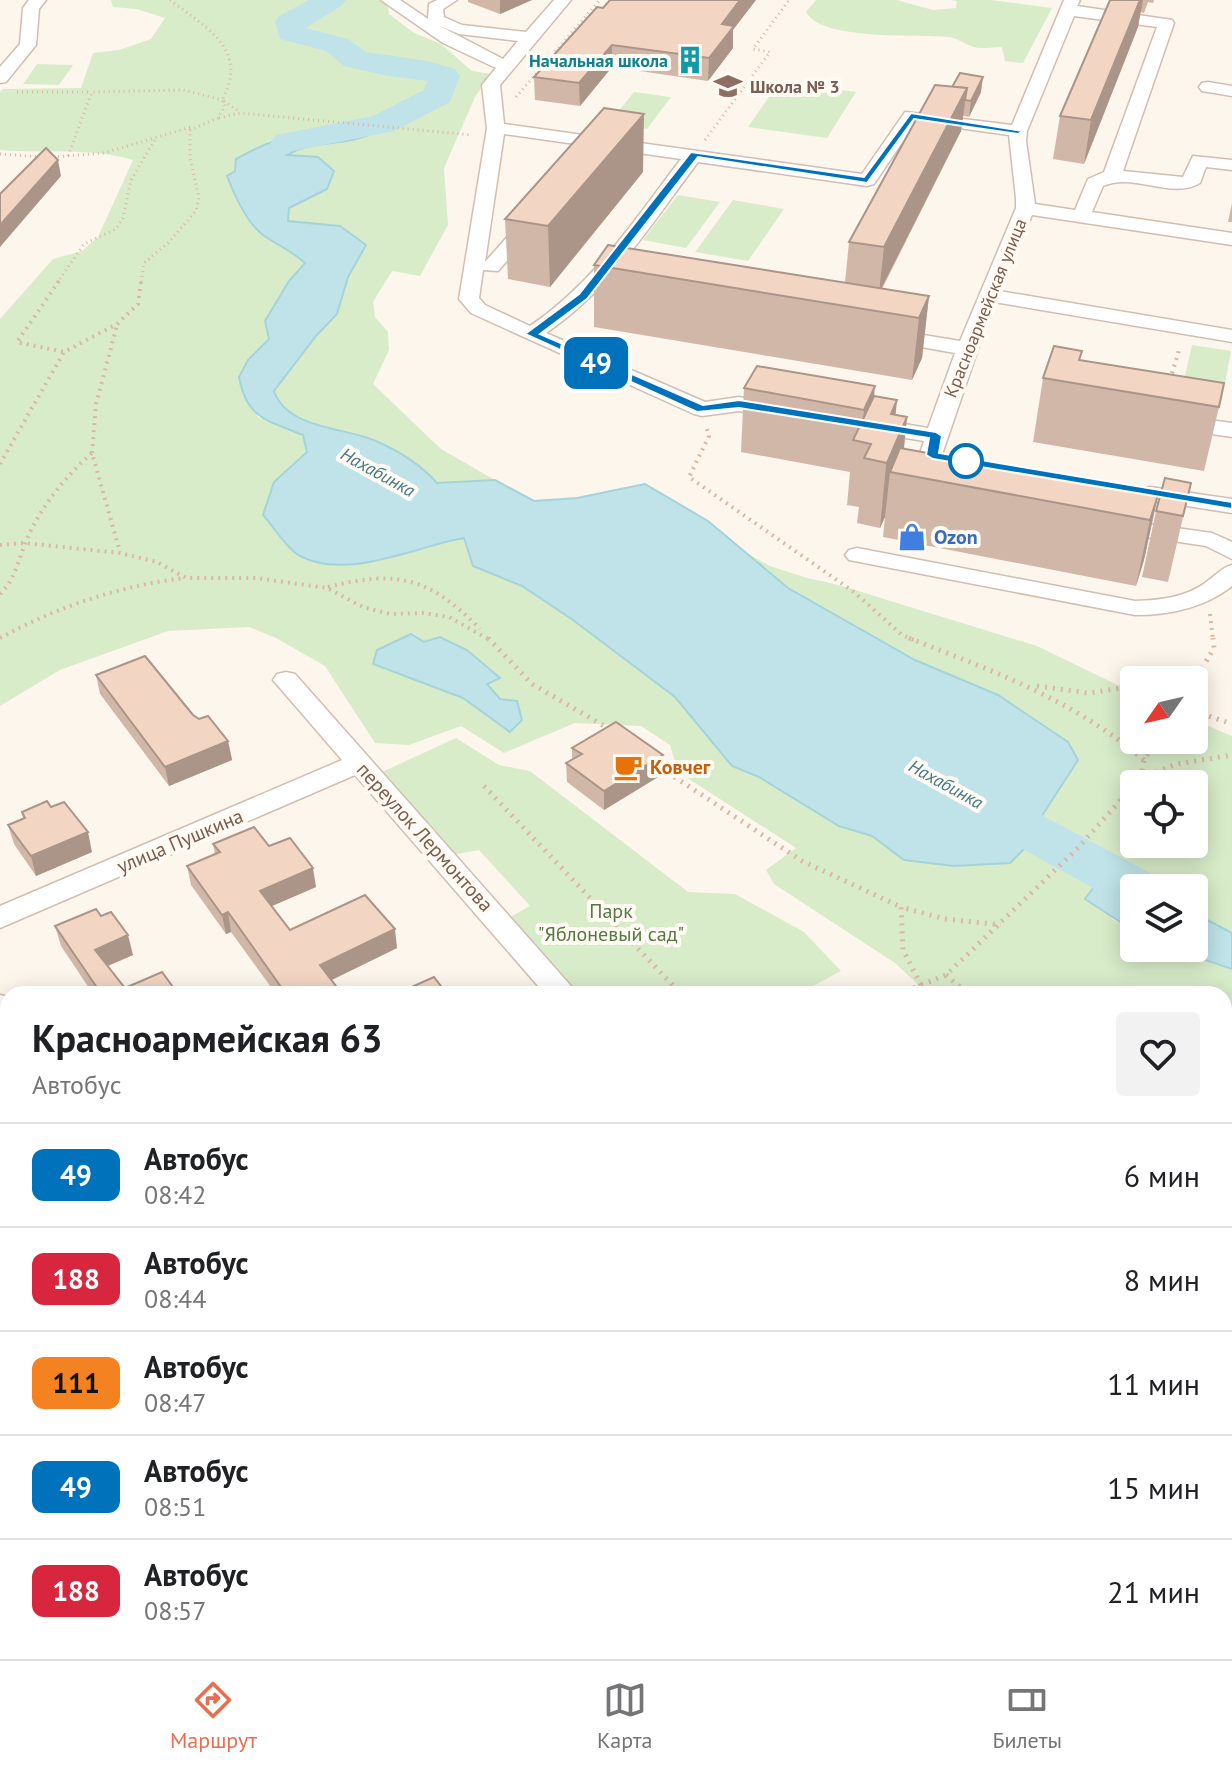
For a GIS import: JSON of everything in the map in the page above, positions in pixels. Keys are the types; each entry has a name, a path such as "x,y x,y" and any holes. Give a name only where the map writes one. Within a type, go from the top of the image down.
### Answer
{"street":[{"path":"0,78 28,45 31,8 38,0"},
{"path":"389,0 449,40 506,67"},
{"path":"449,0 435,7 436,19 459,29 530,37"},
{"path":"563,0 491,85 496,128 469,299 478,309 702,409 739,404 800,414"},
{"path":"1070,5 1168,17 1112,175"},
{"name":"Красноармейская улица","path":"933,497 918,494 939,450 987,295 1025,208 1026,195 1015,148 1018,131 1070,5"},
{"path":"1208,87 1232,91"},
{"path":"496,128 867,180 911,116 1018,131"},
{"path":"581,164 600,141"},
{"path":"531,334 557,318 591,287 695,154"},
{"path":"1081,217 1095,183 1112,175 1186,183 1193,179 1199,160 1232,165"},
{"path":"1025,208 1232,239"},
{"path":"491,267 541,210"},
{"path":"591,287 622,292"},
{"path":"987,295 1232,336"},
{"path":"873,333 968,349"},
{"path":"1158,419 1232,430"},
{"path":"845,421 939,450"},
{"path":"1135,491 1232,506"},
{"path":"1120,529 1160,530 1212,540 1232,552"},
{"path":"857,555 1135,608 1160,608 1208,593 1232,572"},
{"name":"переулок Лермонтова","path":"286,680 556,986"},
{"name":"улица Пушкина","path":"0,918 359,763"}],"path":[{"path":"170,0 203,27 231,57 232,81 222,100"},
{"path":"496,128 513,101 600,0"},
{"path":"695,154 770,52 753,49 789,0"},
{"path":"15,92 183,90 222,100 240,113"},
{"path":"68,156 92,92"},
{"path":"0,464 64,352 117,324 138,304 144,263 168,243 196,211 199,198 190,158 190,130 218,118 225,106 222,100"},
{"path":"0,154 68,156 104,153 240,113 475,135"},
{"path":"64,352 17,342 84,244 116,229 123,218 131,180 156,137"},
{"path":"117,324 96,404 92,453 120,553"},
{"path":"1158,419 1186,328"},
{"path":"702,409 709,436 689,477 854,592 902,635 1032,686 1112,733 1144,760"},
{"path":"0,594 7,589 24,543 71,470 92,453"},
{"path":"0,545 24,543 120,553 157,562 186,578"},
{"path":"0,638 54,614 142,583 186,578 257,578 327,588 363,607 390,614 423,613 449,617 486,635"},
{"path":"327,588 353,580 422,583 444,595 532,684 620,737"},
{"path":"1203,666 1214,648 1208,593"},
{"path":"1032,686 1089,693 1120,688"},
{"path":"1208,716 1232,724"},
{"path":"1142,770 1148,754"},
{"path":"1162,770 1177,764 1232,755"},
{"path":"655,763 802,861 901,907 945,919 1002,925"},
{"path":"484,786 673,986"},
{"path":"901,907 903,950 921,985 946,975 1002,925 1120,801"},
{"path":"946,975 959,986"}],"green space":[{"path":"111,0 387,0 389,14 414,33 441,44 472,71 491,74 475,97 444,168 448,225 420,276 392,271 373,302 375,317 388,332 389,350 373,384 441,449 495,480 437,483 416,464 385,445 303,420 280,404 273,391 337,314 348,277 365,246 340,226 288,221 289,208 299,202 285,155 315,145 367,136 268,141 260,233 290,250 305,263 289,281 269,339 248,360 258,417 303,434 307,452 297,460 263,515 276,529 376,562 464,538 473,566 522,586 573,620 675,697 732,766 759,777 839,826 872,836 904,860 1033,839 1046,833 1036,825 1078,760 1068,742 998,695 915,660 788,588 741,550 770,566 1037,646 1120,686 1120,754 1208,754 1208,726 1232,736 1232,933 1208,920 1208,874 1121,874 1084,854 1101,876 1112,919 1120,923 1120,962 1208,961 1232,969 1232,986 919,986 895,963 774,884 766,870 796,848 678,772 670,745 641,726 575,723 504,753 461,726 409,745 375,743 325,666 276,638 249,627 168,631 60,670 0,706 0,319 53,259 82,251 98,237 133,160 83,152 0,150 0,92 3,89 81,88 93,53 119,50 151,39 165,18 136,9 113,7","holes":["411,635 499,678 486,684 500,699 509,732 463,698 373,663 377,650"]},
{"path":"816,0 897,0 933,10 956,8 957,1 951,0 991,0 1052,8 1023,63 1005,61 1002,47 975,47 951,38 871,34 830,28 815,21 806,12"},
{"path":"37,64 73,65 59,85 23,84"},
{"path":"780,81 856,92 827,138 748,127"},
{"path":"634,92 671,97 647,129 609,123"},
{"path":"678,195 720,202 686,248 643,240"},
{"path":"733,200 784,209 748,261 695,252"},
{"path":"1192,345 1231,351 1222,399 1181,393"},
{"name":"Парк \"Яблоневый сад\"","path":"456,738 499,765 530,771 688,892 735,894 804,932 841,971 813,986 573,986 510,917 530,906 479,850 452,855 382,772"}],"water":[{"path":"345,128 376,131 354,140 309,146 287,155 318,157 334,171 327,189 289,208 288,221 340,226 366,245 348,277 337,314 274,391 281,403 304,420 363,436 393,449 437,483 495,480 534,501 577,498 645,484 708,521 788,588 915,660 998,695 1068,742 1078,760 1036,825 1068,846 1060,854 1034,839 1010,863 954,866 904,860 872,836 839,826 759,777 732,766 675,697 573,620 522,586 473,566 464,538 382,559 339,565 319,563 300,556 290,548 263,515 274,482 307,452 303,435 269,421 254,410 247,402 239,377 248,360 269,339 265,321 289,281 305,263 257,230 242,208 227,176 235,171 236,159 264,145 301,133"},
{"path":"411,634 424,642 440,637 467,650 500,678 487,684 500,699 517,701 522,720 510,732 463,698 373,664 377,650"},
{"path":"1083,854 1121,874 1120,922 1085,899 1101,877 1075,861"},
{"path":"1208,920 1232,933 1232,969 1208,961"}],"building":[{"path":"610,0 740,0 722,24 734,26 709,58 612,45 579,83 534,77 597,7 603,8"},
{"path":"1110,0 1140,0 1091,120 1060,116"},
{"path":"960,73 983,77 971,101 965,100 967,88 952,87"},
{"path":"935,85 967,88 884,247 849,242"},
{"path":"604,108 644,114 548,226 505,219"},
{"path":"46,148 58,160 0,225 0,194"},
{"path":"608,245 929,296 919,318 594,265"},
{"path":"1054,346 1082,351 1079,360 1224,383 1219,407 1043,378"},
{"path":"757,366 875,386 864,410 744,388"},
{"path":"874,396 897,400 891,414 907,417 887,463 864,458 871,444 853,440"},
{"path":"900,448 1158,495 1150,520 890,472"},
{"path":"1165,478 1191,483 1183,516 1156,511"},
{"path":"145,656 193,715 199,719 208,716 228,741 165,767 96,675"},
{"path":"616,722 663,755 604,791 566,763 582,754 572,748"},
{"path":"47,801 51,807 64,802 88,832 31,856 8,825 25,818 22,812"},
{"path":"254,827 269,846 290,838 313,868 260,891 290,930 365,895 395,929 320,965 336,986 280,986 228,912 222,915 187,866 220,852 213,844"},
{"path":"96,909 101,916 111,912 128,935 95,950 123,986 96,986 55,926"},
{"path":"162,972 172,986 130,986"},
{"path":"434,977 441,986 414,986"}],"waterway":[{"name":"Нахабинка","path":"288,142 382,124 439,95 444,76 417,68 383,66 355,59 337,45 291,33 290,22 331,0"},
{"name":"Нахабинка","path":"1001,815 1120,880"}],"bus line":[{"name":"49","path":"1018,131 911,116 867,180 695,154 583,297 531,334 702,409 739,404 936,436 933,455 1232,506"}],"place":[{"name":"Начальная школа","path":"690,60"},
{"name":"Школа № 3","path":"728,86"},
{"name":"Ozon","path":"912,537"},
{"name":"Ковчег","path":"628,767"}]}
